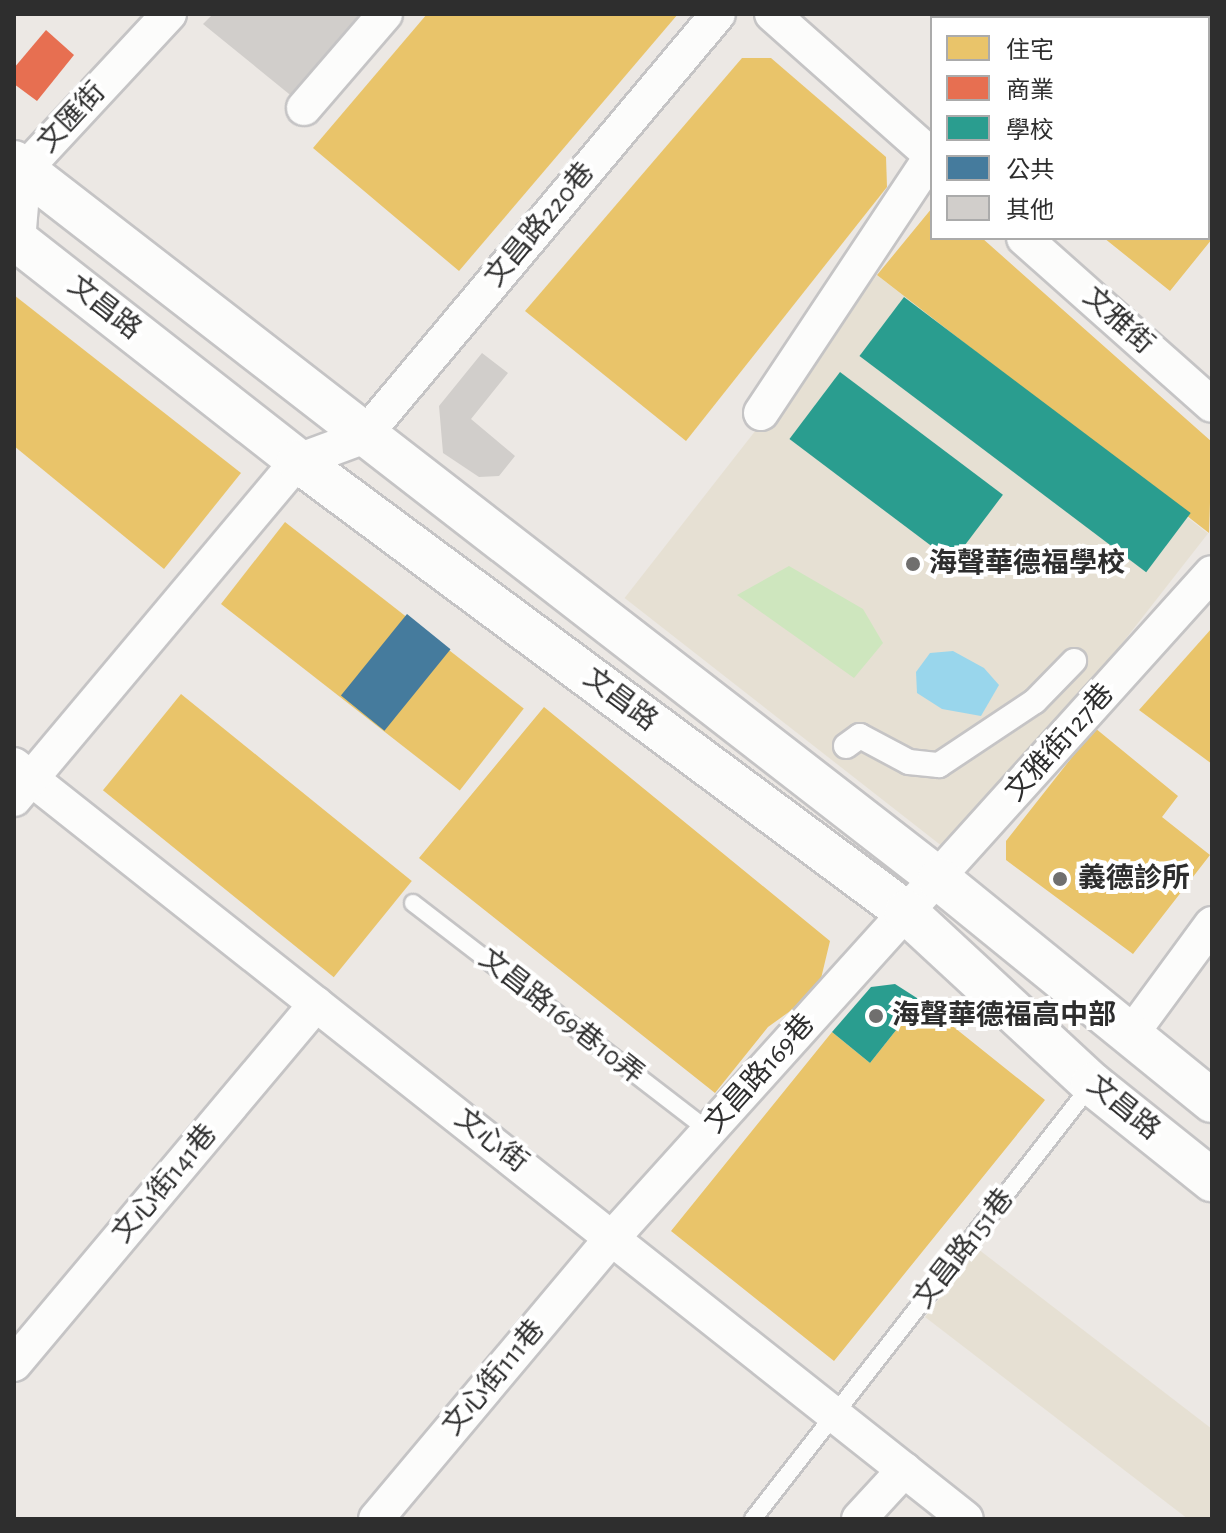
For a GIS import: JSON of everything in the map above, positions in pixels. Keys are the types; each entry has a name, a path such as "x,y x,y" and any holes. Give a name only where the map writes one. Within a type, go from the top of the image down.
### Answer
{"street":[{"name":"文匯街","path":"15,242 19,166 169,14"},
{"path":"304,108 385,14"},
{"name":"文昌路220巷","path":"363,437 718,14"},
{"path":"772,14 930,154"},
{"path":"761,413 930,159"},
{"name":"文昌路","path":"19,166 363,437 939,879 1129,1037 1212,1101"},
{"name":"文雅街","path":"1026,240 1212,405"},
{"name":"文昌路","path":"15,242 298,461 906,912 1092,1084 1212,1180"},
{"path":"20,781 298,461 363,437"},
{"name":"文雅街127巷","path":"906,912 1212,573"},
{"path":"846,746 860,736 909,762 939,765 1035,701 1074,661"},
{"name":"文心街","path":"20,781 316,1004 966,1519"},
{"name":"文昌路169巷","path":"613,1237 906,912"},
{"path":"1129,1037 1212,924"},
{"name":"文心街141巷","path":"14,1364 316,1004"},
{"name":"文心街111巷","path":"376,1519 613,1237"},
{"path":"859,1519 904,1470"}],"lane":[{"name":"文昌路169巷10弄","path":"413,903 709,1131"},
{"name":"文昌路151巷","path":"753,1519 1092,1084"}],"shaded area":[{"name":"海聲華德福學校","path":"877,275 1208,534 956,857 625,598"},
{"path":"978,1249 1212,1429 1212,1519 1188,1519 925,1317"}],"green space":[{"path":"789,566 863,609 883,643 854,678 737,595"}],"water":[{"path":"953,651 984,668 999,685 981,716 942,709 917,693 916,672 930,653"}],"building: 住宅":[{"path":"427,14 678,14 459,271 313,148"},
{"path":"742,58 771,58 886,157 887,187 686,441 525,311"},
{"path":"1212,124 1212,239 1170,291 1106,240 1210,240"},
{"path":"930,210 930,240 984,240 1212,442 1209,533 877,275"},
{"path":"14,295 241,473 164,569 14,446"},
{"path":"285,522 524,709 460,790 221,604"},
{"path":"1212,628 1212,764 1139,710"},
{"path":"181,694 412,881 334,977 103,790"},
{"path":"544,707 830,941 818,991 768,1027 715,1093 419,858"},
{"path":"1095,728 1178,796 1162,817 1210,855 1133,954 1006,860 1006,841"},
{"path":"920,1000 1045,1100 834,1361 671,1231 832,1032 870,1063"}],"building: 商業":[{"path":"46,30 74,55 37,101 14,84 14,68"}],"building: 學校":[{"path":"904,297 1191,513 1146,572 859,356"},
{"path":"840,372 1003,495 952,562 789,439"},
{"name":"海聲華德福高中部","path":"895,984 920,1000 870,1063 832,1032 871,987"}],"building: 公共":[{"path":"407,614 451,649 384,731 341,696"}],"building: 其他":[{"path":"213,14 368,14 294,98 203,24"},
{"path":"482,353 508,373 471,419 515,456 499,476 479,477 443,453 439,406"}],"place":[{"name":"海聲華德福學校","path":"913,564"},
{"name":"義德診所","path":"1060,879"},
{"name":"海聲華德福高中部","path":"876,1016"}]}
